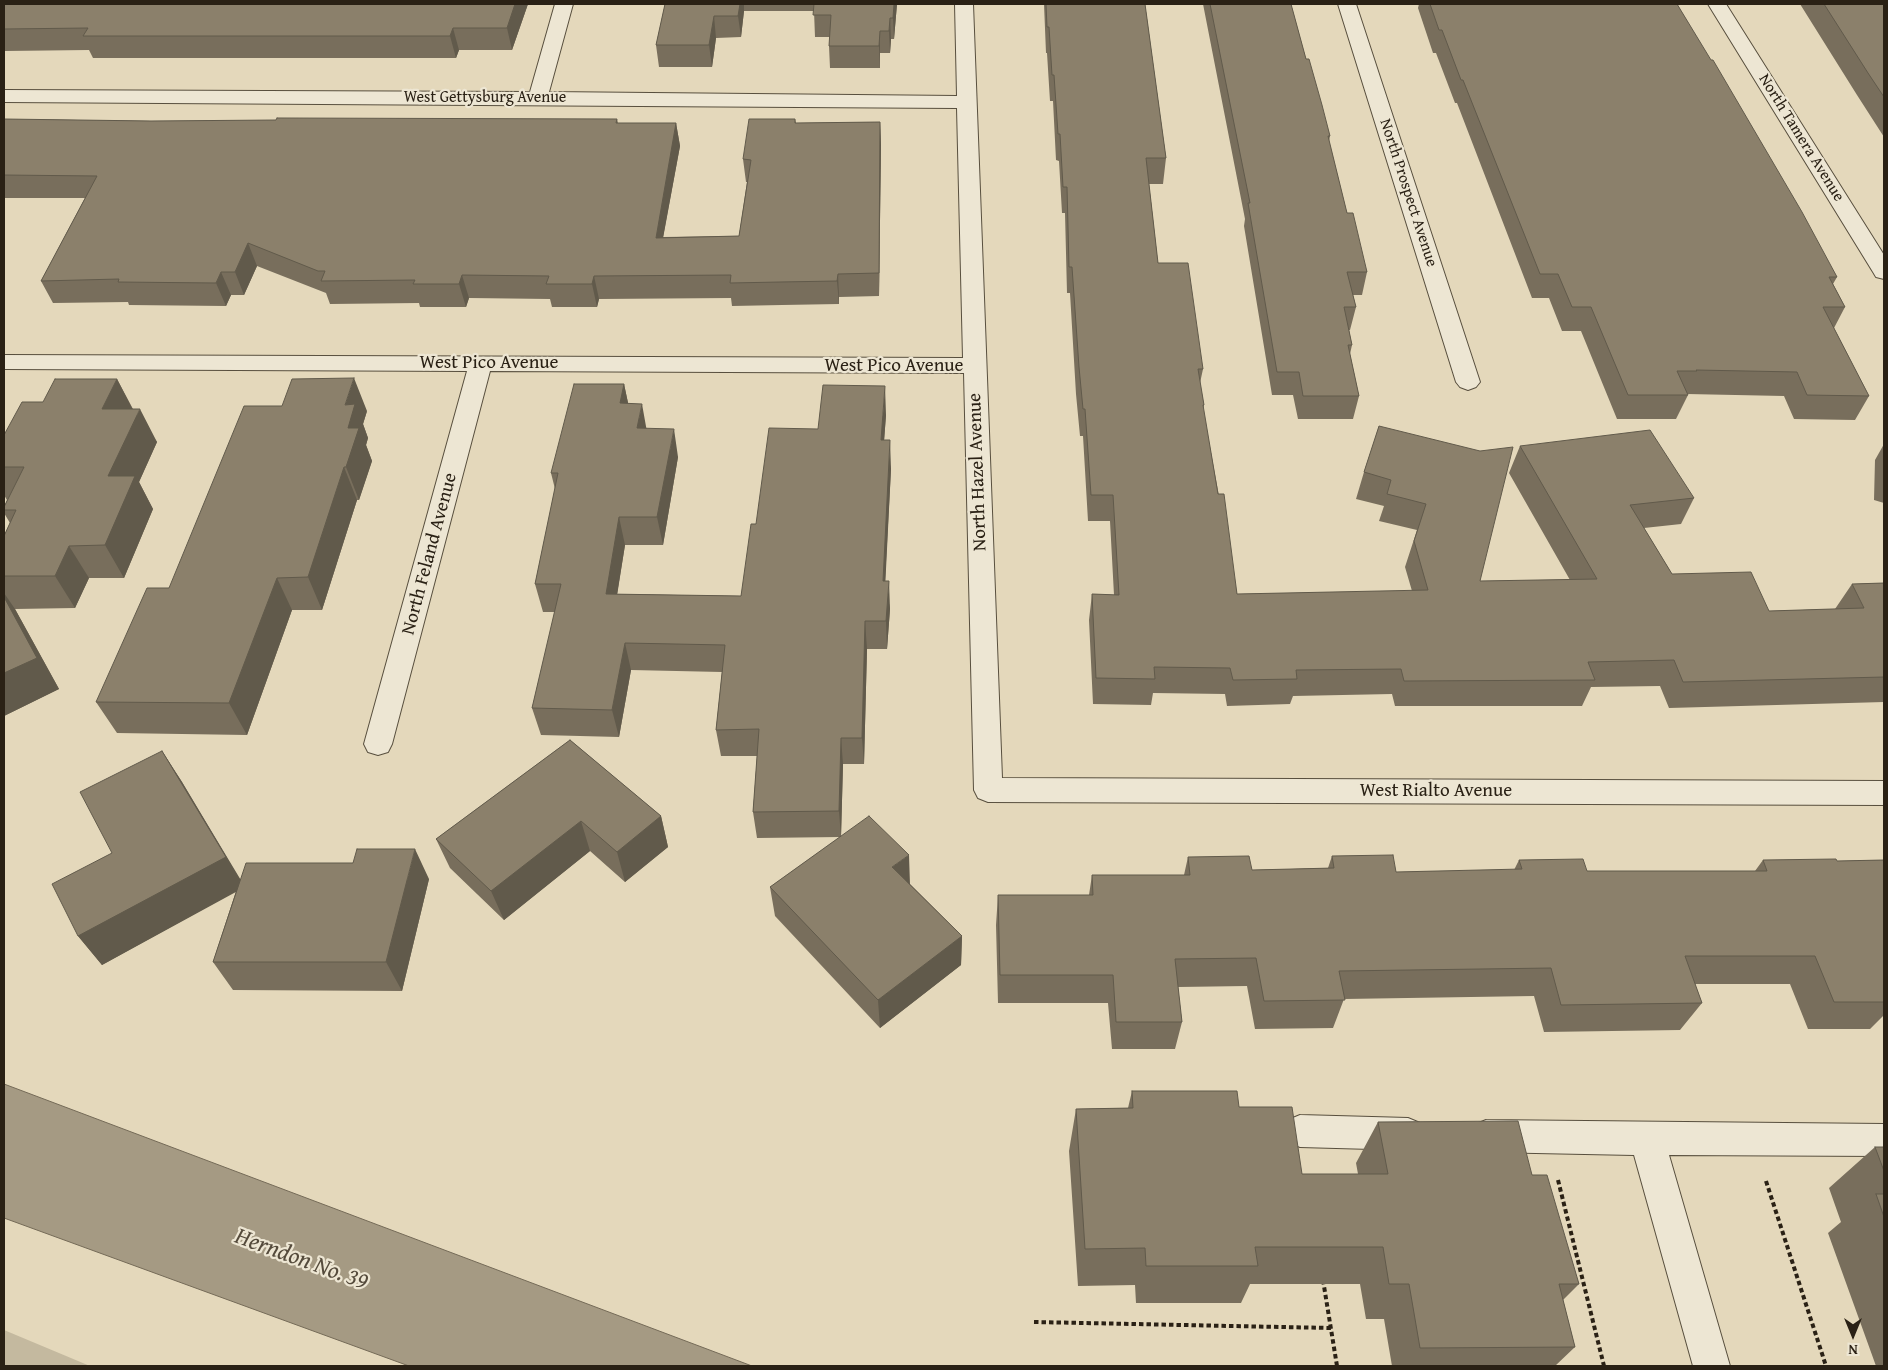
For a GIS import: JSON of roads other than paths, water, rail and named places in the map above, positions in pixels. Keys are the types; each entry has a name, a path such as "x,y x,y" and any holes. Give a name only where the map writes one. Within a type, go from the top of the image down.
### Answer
{"street":[{"path":"538,98 564,4"},
{"name":"North Hazel Avenue","path":"964,4 988,790"},
{"name":"North Prospect Avenue","path":"1347,4 1468,382"},
{"name":"North Tamera Avenue","path":"1717,4 1884,272"},
{"name":"West Gettysburg Avenue","path":"4,96 967,102"},
{"name":"West Pico Avenue","path":"4,362 975,366"},
{"name":"North Feland Avenue","path":"378,744 481,363"},
{"name":"West Rialto Avenue","path":"988,790 1884,793"},
{"path":"1300,1131 1647,1139 1884,1140"},
{"path":"1647,1139 1711,1366"}],"water":[{"name":"Herndon No. 39","path":"4,1084 752,1366 409,1366 4,1218"}]}
